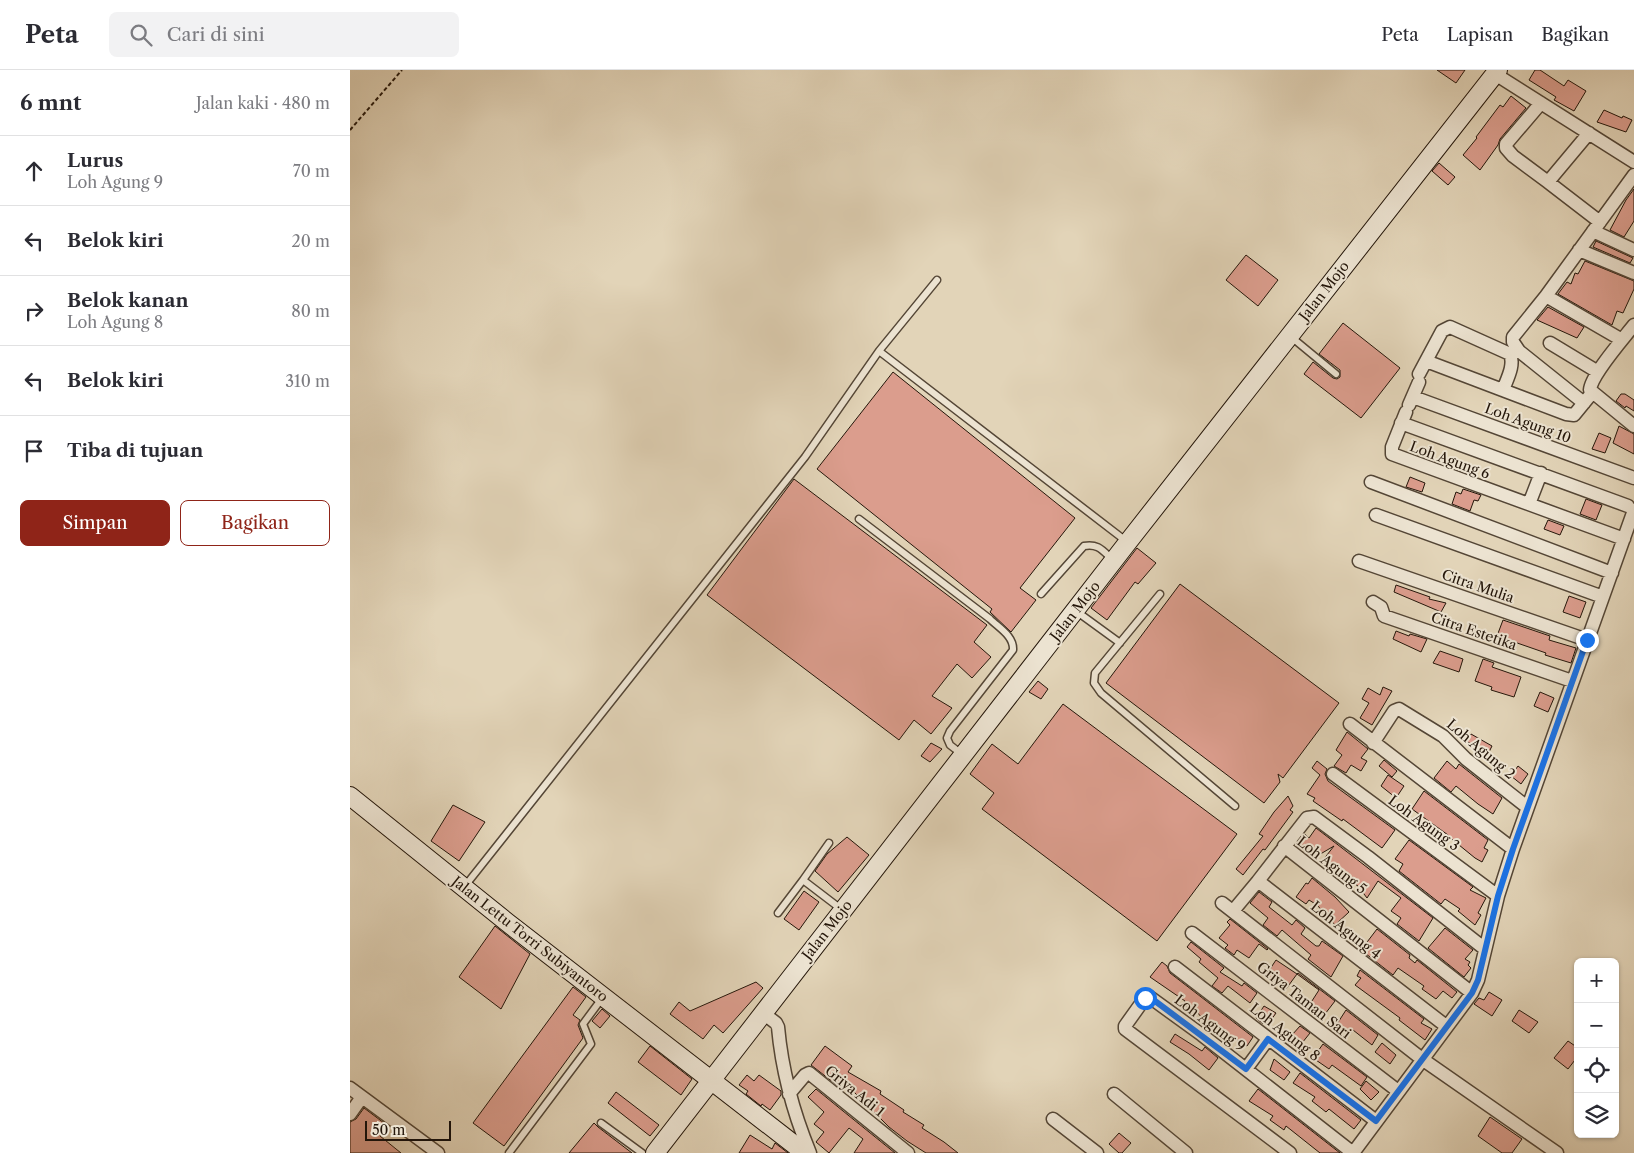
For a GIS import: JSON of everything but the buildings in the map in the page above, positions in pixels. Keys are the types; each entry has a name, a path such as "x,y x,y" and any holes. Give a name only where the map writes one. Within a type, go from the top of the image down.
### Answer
{"street":[{"path":"1496,72 1634,162"},
{"name":"Jalan Mojo","path":"655,1153 711,1081 768,1016 842,910 1496,72"},
{"path":"1541,103 1506,144 1506,148 1513,156 1548,182 1597,226 1634,250"},
{"path":"1548,182 1589,133"},
{"path":"1634,174 1546,296 1515,334 1513,342 1519,351 1588,398 1634,426"},
{"path":"1579,250 1634,274"},
{"path":"1546,296 1622,340"},
{"path":"1426,361 1574,416 1588,398 1591,384 1598,372 1634,325"},
{"path":"1407,410 1426,361 1442,331 1450,327 1510,354 1512,366 1503,390"},
{"path":"1550,343 1598,372"},
{"name":"Loh Agung 6","path":"1624,539 1392,454 1392,447 1407,410 1541,473 1631,508"},
{"name":"Loh Agung 10","path":"1407,410 1634,478"},
{"path":"1529,504 1541,473"},
{"path":"1371,482 1612,573"},
{"path":"1353,1153 1472,993 1478,980 1498,896 1513,849 1624,539 1631,508"},
{"path":"1376,514 1603,597"},
{"name":"Citra Mulia","path":"1359,561 1587,640"},
{"name":"Citra Estetika","path":"1373,602 1381,607 1384,616 1572,681"},
{"name":"Loh Agung 2","path":"1373,743 1392,714 1399,709 1443,736 1466,759 1527,807"},
{"path":"1350,724 1513,849"},
{"name":"Loh Agung 3","path":"1333,774 1498,896"},
{"name":"Jalan Lettu Torri Subiyantoro","path":"350,796 603,997 805,1153"},
{"name":"Loh Agung 5","path":"1472,993 1284,846 1307,818 1314,817 1368,856 1485,949"},
{"path":"1233,911 1284,846"},
{"name":"Loh Agung 4","path":"1258,881 1446,1026"},
{"path":"1222,902 1422,1059 1557,1153"},
{"name":"Griya Taman Sari","path":"1192,933 1398,1091"},
{"name":"Loh Agung 8","path":"1175,967 1376,1121"},
{"name":"Loh Agung 9","path":"1290,1153 1125,1029 1124,1026 1145,998 1148,997 1246,1069 1353,1153"},
{"path":"768,1016 778,1027 784,1074 789,1094 798,1124 810,1153"},
{"path":"1246,1069 1268,1039"},
{"name":"Griya Adi 1","path":"789,1094 805,1075 809,1073 908,1153"},
{"path":"350,1088 438,1153"},
{"path":"1114,1094 1186,1153"},
{"path":"350,1114 362,1097"},
{"path":"1053,1119 1097,1153"}],"lane":[{"path":"464,887 805,457 879,351 937,280"},
{"path":"1289,336 1336,374"},
{"path":"879,351 1128,542"},
{"path":"859,519 990,619 1014,643 1013,650 946,738 950,745 964,756"},
{"path":"1041,594 1084,546 1091,544 1098,546 1114,561"},
{"path":"1160,594 1095,673 1094,683 1096,688 1235,806"},
{"path":"1075,611 1120,643"},
{"path":"778,913 829,843"},
{"path":"803,880 842,910"},
{"path":"509,1153 591,1044 583,1024 603,997"},
{"path":"601,1123 642,1153"}],"path":[{"path":"350,130 402,70"}],"route":[{"path":"1145,998 1151,998 1246,1069 1268,1039 1376,1121 1472,993 1478,980 1498,896 1513,849 1587,640"}]}
